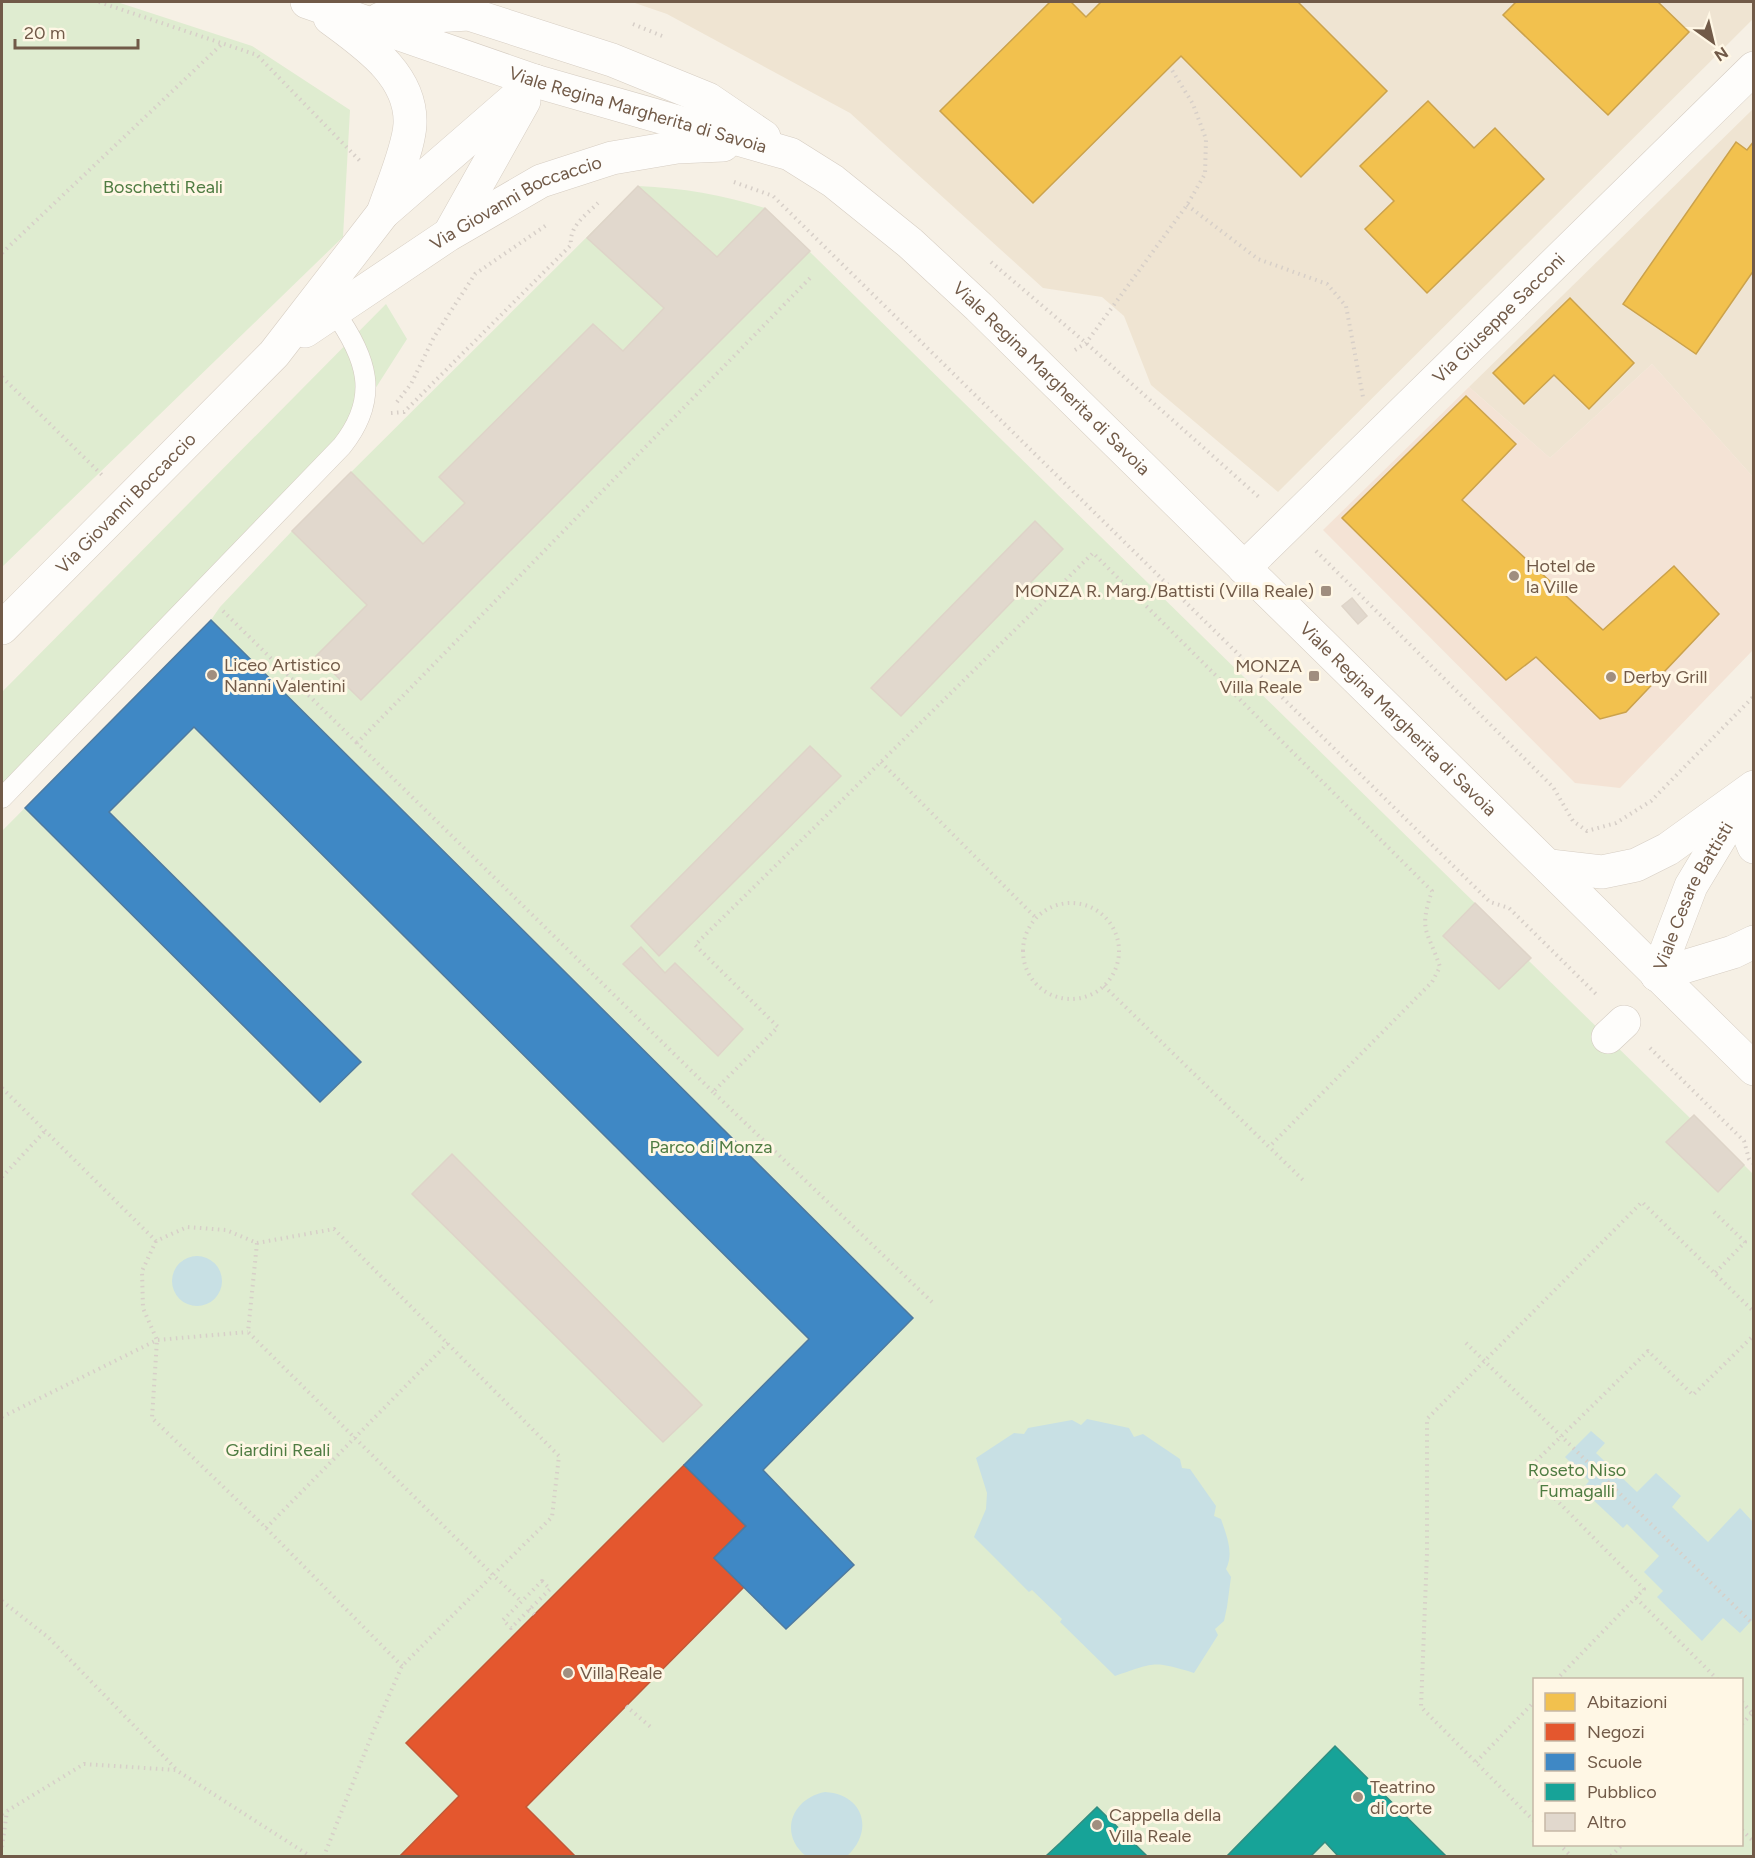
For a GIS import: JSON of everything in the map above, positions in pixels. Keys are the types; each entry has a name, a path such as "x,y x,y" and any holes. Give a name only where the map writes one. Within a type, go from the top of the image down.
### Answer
{"main road":[{"name":"Viale Regina Margherita di Savoia","path":"307,2 365,20 535,81 790,154 833,181 910,243 1042,368 1754,1069"},
{"name":"Via Giovanni Boccaccio","path":"307,2 365,44 401,82 410,124 383,213"},
{"path":"365,20 468,14 612,60 708,99 790,154"},
{"name":"Via Giuseppe Sacconi","path":"1244,568 1754,68"},
{"name":"Via Giovanni Boccaccio","path":"2,628 274,354 383,213 535,81"},
{"path":"448,235 535,81"},
{"name":"Via Giovanni Boccaccio","path":"274,354 333,310 448,235 541,181 612,158 677,147 719,144 790,154"},
{"name":"Viale Cesare Battisti","path":"1550,866 1602,872 1636,865 1668,849 1750,790"},
{"name":"Viale Cesare Battisti","path":"1750,790 1744,822 1754,847"},
{"name":"Viale Cesare Battisti","path":"1658,975 1691,886 1750,790"},
{"name":"Viale Cesare Battisti","path":"1658,975 1733,952 1754,942"}],"lane":[{"path":"2,798 358,426 366,395 366,375 348,331 333,310"}],"path":[{"path":"99,2 256,55 362,163"},
{"path":"2,253 223,43"},
{"path":"1042,368 1086,343 1187,205 1204,174 1206,139 1193,105 1170,67"},
{"path":"730,181 773,196 1490,902 1509,908 1616,1030 1744,1141 1749,1159 1754,1164"},
{"path":"554,220 475,274 434,337 411,384 389,413 404,412 555,262 571,245 570,236 574,227 606,196"},
{"path":"1187,205 1258,259 1327,284 1346,306 1372,440"},
{"path":"357,743 811,277"},
{"path":"2,378 128,501"},
{"path":"713,1092 778,1027 695,945 1093,553 1432,891 1423,917 1425,935 1440,967 1432,982 1269,1147"},
{"path":"202,590 713,1092 932,1302"},
{"path":"1587,831 1616,823 1651,801 1754,696"},
{"path":"881,762 1036,918"},
{"path":"1063,904 1078,904 1093,908 1105,917 1117,937 1119,960 1114,974 1104,986 1091,995 1074,1000 1058,998 1043,991 1031,979 1025,964 1023,947 1027,932 1036,918 1049,909 1063,904"},
{"path":"1104,986 1303,1180"},
{"path":"2,1088 156,1241"},
{"path":"2,1177 45,1131"},
{"path":"1533,1820 1421,1707 1427,1553 1427,1419 1642,1202 1754,1312"},
{"path":"1714,1212 1745,1242 1715,1273"},
{"path":"324,1857 373,1732 402,1666 552,1517 559,1456 333,1229 257,1243 226,1230 187,1227 156,1241 142,1271 143,1308 157,1340 152,1418 267,1528 402,1666"},
{"path":"248,1332 257,1243"},
{"path":"2,1417 157,1340 248,1332"},
{"path":"248,1332 353,1438 521,1601"},
{"path":"1558,1678 1644,1589 1527,1470 1648,1351 1693,1395 1754,1335"},
{"path":"267,1528 448,1343"},
{"path":"1466,1343 1754,1625"},
{"path":"542,1581 550,1589 512,1628 503,1620 521,1601 542,1581"},
{"path":"1636,1598 1716,1678"},
{"path":"2,1601 49,1638 176,1770 309,1857"},
{"path":"530,1609 535,1615"},
{"path":"1476,1762 1533,1703"},
{"path":"626,1706 653,1729"},
{"path":"2,1814 84,1764 176,1770"},
{"path":"2,1847 7,1811"},
{"path":"1743,1831 1754,1842"},
{"path":"1560,1846 1571,1857"},
{"path":"1611,1857 1622,1846"}],"shaded area":[{"path":"632,2 1753,2 1754,18 1278,492 1151,385 1124,316 1102,297 1043,288 850,113 667,14"},
{"path":"1753,109 1753,477 1652,364 1550,458 1469,387"},
{"path":"1652,364 1753,477 1753,650 1620,788 1575,783 1323,530 1469,387 1550,458"}],"green space":[{"name":"Boschetti Reali","path":"2,2 117,2 252,46 350,110 343,237 2,567"},
{"name":"Parco di Monza","path":"638,186 703,193 765,208 1531,958 1529,961 1690,1118 1694,1115 1753,1174 1753,1856 2,1856 2,831 211,620 220,607 292,531"},
{"path":"386,304 407,339 345,436 2,784 2,692"}],"water":[{"path":"202,1256 215,1263 221,1271 221,1291 215,1299 207,1305 192,1306 179,1299 173,1291 172,1276 179,1263 187,1257"},
{"path":"1087,1419 1129,1428 1134,1437 1143,1434 1180,1459 1182,1468 1190,1469 1216,1506 1214,1516 1221,1519 1229,1545 1226,1569 1231,1577 1224,1621 1215,1629 1218,1635 1194,1673 1169,1666 1153,1665 1115,1676 1060,1622 1062,1619 1032,1590 1029,1592 974,1537 986,1509 987,1493 976,1458 1014,1433 1024,1434 1028,1428 1072,1420 1081,1425"},
{"path":"1591,1431 1605,1443 1596,1453 1637,1492 1656,1473 1681,1496 1672,1507 1708,1542 1740,1508 1753,1522 1753,1619 1740,1633 1723,1618 1702,1641 1657,1597 1663,1591 1644,1572 1659,1556 1627,1524 1623,1528 1588,1495 1591,1492 1585,1486 1589,1481 1565,1457"},
{"path":"825,1792 838,1794 848,1799 861,1815 861,1835 856,1846 847,1856 806,1856 797,1847 793,1838 791,1828 797,1809 804,1801"}],"building: Abitazioni":[{"path":"1050,2 1071,2 1086,17 1101,2 1298,2 1387,91 1301,177 1181,56 1033,203 940,111"},
{"path":"1516,2 1658,2 1689,32 1608,115 1503,15"},
{"path":"1428,101 1474,148 1495,128 1544,179 1427,293 1365,229 1394,201 1360,166"},
{"path":"1754,141 1754,270 1696,354 1623,304 1736,142 1747,150"},
{"path":"1570,298 1634,363 1589,409 1554,375 1524,404 1493,373"},
{"path":"1466,396 1516,444 1462,500 1603,630 1674,566 1719,614 1626,712 1600,719 1536,657 1506,680 1342,518"}],"building: Negozi":[{"name":"Villa Reale","path":"684,1465 746,1526 714,1558 744,1587 526,1807 575,1856 400,1856 459,1796 406,1743"}],"building: Scuole":[{"path":"211,620 913,1318 763,1470 854,1565 786,1629 714,1558 746,1526 684,1465 809,1339 194,727 109,812 361,1062 320,1102 25,808"}],"building: Pubblico":[{"path":"1335,1746 1446,1856 1338,1856 1325,1842 1311,1856 1227,1856"},
{"name":"Cappella della Villa Reale","path":"1097,1807 1147,1856 1046,1856 1060,1843"}],"building: Altro":[{"path":"638,186 717,257 765,208 810,251 361,700 316,656 367,605 292,531 351,472 423,544 465,503 439,477 593,324 623,351 664,308 587,238"},
{"path":"1035,521 1063,549 901,716 871,688"},
{"path":"1352,598 1367,616 1358,624 1342,606"},
{"path":"810,746 841,776 659,956 631,926"},
{"path":"1475,903 1531,958 1499,989 1443,936"},
{"path":"641,947 665,973 675,963 743,1029 718,1056 623,964"},
{"path":"1694,1115 1744,1165 1718,1192 1666,1142"},
{"path":"452,1154 702,1405 663,1442 412,1194"}],"place":[{"name":"Hotel de la Ville","path":"1514,576"},
{"name":"MONZA R. Marg./Battisti (Villa Reale)","path":"1326,591"},
{"name":"Liceo Artistico Nanni Valentini","path":"212,675"},
{"name":"MONZA Villa Reale","path":"1314,676"},
{"name":"Derby Grill","path":"1611,677"},
{"name":"Villa Reale","path":"568,1673"},
{"name":"Teatrino di corte","path":"1358,1797"},
{"name":"Cappella della Villa Reale","path":"1097,1825"}],"park label":[{"name":"Giardini Reali","path":"278,1450"},
{"name":"Roseto Niso Fumagalli","path":"1577,1480"}]}
